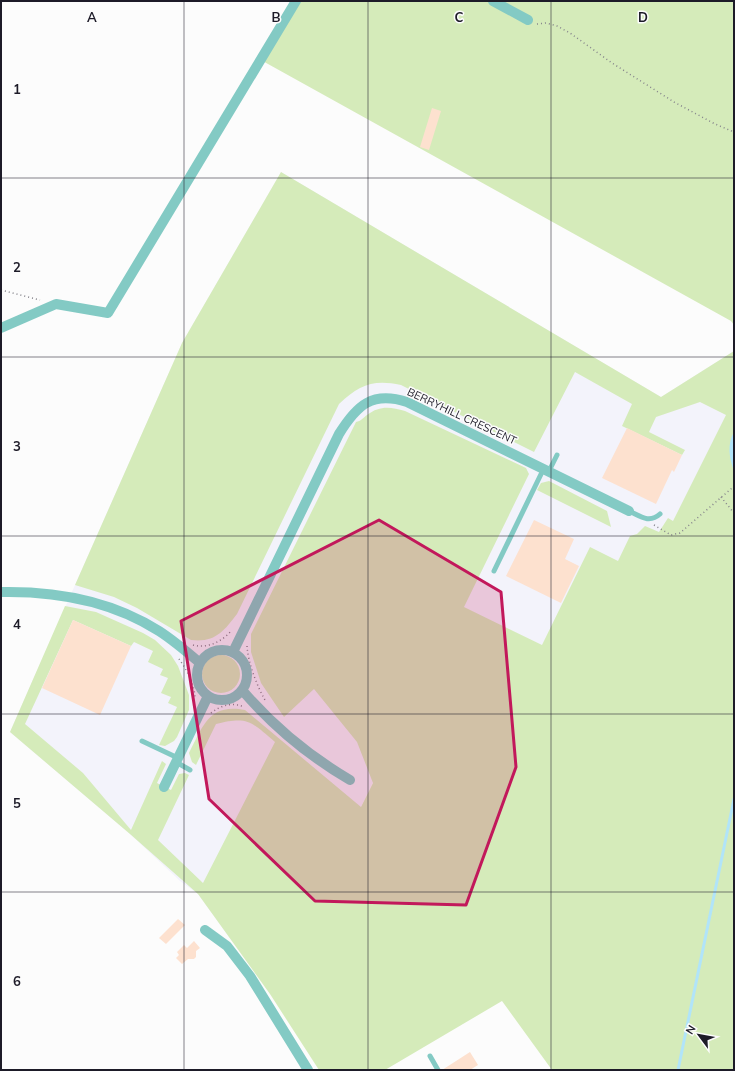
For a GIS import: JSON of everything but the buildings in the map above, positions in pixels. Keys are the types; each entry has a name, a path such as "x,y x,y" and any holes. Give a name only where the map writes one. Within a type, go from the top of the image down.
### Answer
{"street":[{"path":"1,328 56,304 108,313 296,1"},
{"path":"493,1 528,20"},
{"name":"BERRYHILL CRESCENT","path":"233,652 339,434 348,418 368,401 388,398 408,402 629,511"},
{"path":"1,592 56,594 103,606 128,615 158,631 200,662"},
{"path":"218,650 233,652 240,658 246,669 246,682 242,690 237,696 230,699 215,699 208,696 198,685 197,670 200,662 211,652 218,650"},
{"path":"242,690 254,704 288,736 315,757 350,780"},
{"path":"164,787 208,696"},
{"path":"205,930 227,946 250,976 308,1070"}],"lane":[{"path":"494,570 546,470 557,456"},
{"path":"629,511 646,519 654,519 660,514"},
{"path":"142,741 177,760 190,770"},
{"path":"430,1056 438,1070"}],"path":[{"path":"528,20 537,24 546,23 557,26 570,33 674,102 715,124 734,132"},
{"path":"1,290 56,304"},
{"path":"646,519 666,533 675,535 680,533 732,488"},
{"path":"721,497 734,513"},
{"path":"177,655 189,676 194,690 195,703"},
{"path":"209,715 219,707 230,704 242,706 248,709"}],"highlighted area":[{"path":"379,520 501,592 516,767 466,905 315,901 209,799 181,621"}],"shaded area":[{"path":"281,172 661,397 734,351 734,682 600,674 459,605 270,994 198,894 180,881 130,834 10,732 182,343"}],"green space":[{"path":"293,1 734,1 734,325 731,321 259,59"},
{"path":"281,172 661,397 734,351 734,1070 552,1070 502,1001 385,1070 319,1070 270,994 198,894 10,732 65,606 96,612 155,640 171,655 178,666 189,695 189,710 174,741 165,746 159,745 177,707 168,703 171,697 161,693 168,678 160,675 163,669 148,662 153,651 134,642 131,646 73,620 25,724 83,773 131,830 162,761 166,764 157,783 171,790 179,774 185,773 189,775 158,840 203,883 275,742 249,722 236,721 216,724 196,765 192,762 189,753 203,726 215,713 233,709 245,710 361,807 373,783 357,742 314,689 284,717 261,683 251,652 251,634 356,422 381,408 405,411 526,468 529,474 464,607 542,645 590,547 618,561 630,536 637,534 645,526 659,532 668,518 673,521 726,415 700,402 656,417 649,432 685,450 682,455 622,426 632,404 575,372 534,452 401,385 391,383 374,383 353,392 339,404 237,614 228,626 213,638 206,640 191,640 137,608 114,597 75,585 182,343"},
{"path":"549,481 607,511 611,527 537,490 541,483"},
{"path":"217,655 225,655 232,658 237,663 240,674 237,685 232,690 225,693 217,693 210,690 205,685 202,678 202,670 205,663 210,658"}],"water":[{"path":"734,432 734,471 731,461 730,441"}],"waterway":[{"path":"678,1070 734,799"}]}
